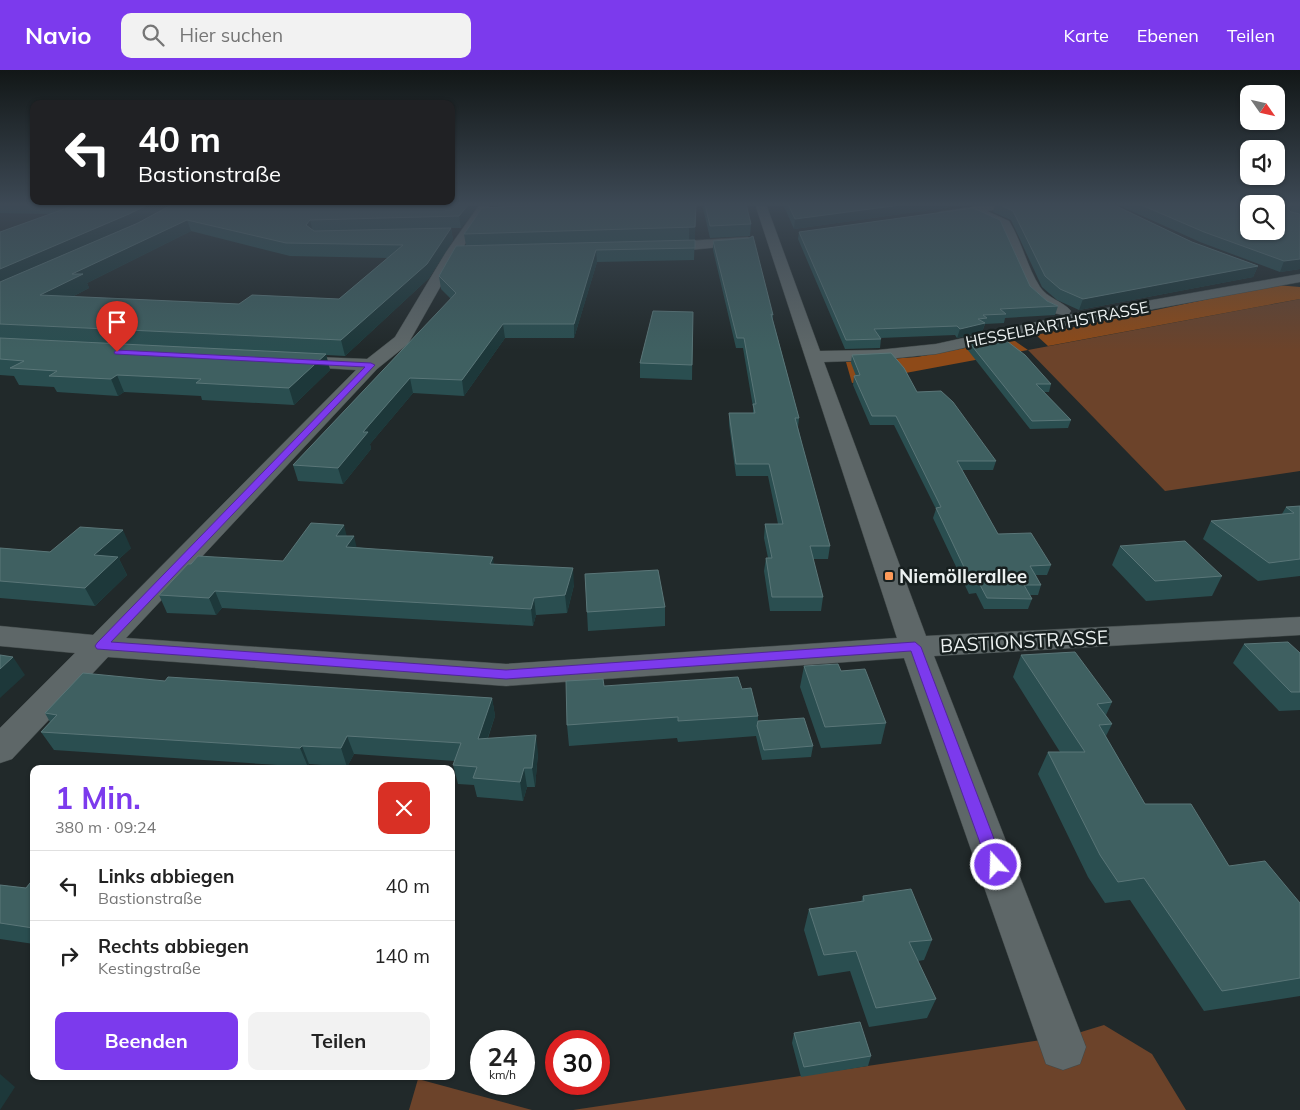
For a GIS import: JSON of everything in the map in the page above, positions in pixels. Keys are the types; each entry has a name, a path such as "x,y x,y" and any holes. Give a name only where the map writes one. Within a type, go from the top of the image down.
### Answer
{"street":[{"path":"0,750 371,365 402,340 453,253"},
{"path":"782,253 812,357 915,647 1063,1047"},
{"path":"1018,253 1034,290 1051,305 1078,318"},
{"path":"1255,271 1281,281"},
{"name":"HESSELBARTHSTRASSE","path":"812,357 878,355 936,349 1078,318 1300,278"},
{"path":"273,360 371,365"},
{"name":"BASTIONSTRASSE","path":"0,636 101,646 506,675 915,647 1300,626"}],"shaded area":[{"path":"1276,285 1300,287 1300,299 1048,346 1036,335"},
{"path":"1300,299 1300,471 1165,491 1028,350"},
{"path":"1007,340 1015,341 1028,350 852,383 846,362 917,357"},
{"path":"1104,1025 1152,1054 1186,1110 573,1110 1068,1036"},
{"path":"418,1080 422,1080 470,1093 470,1095 477,1095 532,1110 409,1110"}],"building":[{"path":"0,253 39,253 0,269"},
{"path":"69,253 118,253 72,274 83,274 40,295 239,304 252,295 339,299 394,253 435,253 427,264 341,340 0,324 0,282"},
{"path":"452,253 595,253 574,324 503,324 462,380 410,378 363,432 368,432 338,468 293,465 456,293 439,276"},
{"path":"716,253 757,253 773,315 771,314 799,418 795,418 830,546 810,546 823,597 772,597 766,558 772,558 765,524 783,524 769,464 736,464 729,413 755,413 753,404 756,404 744,338 737,338"},
{"path":"808,253 1015,253 1030,286 1047,301 1058,306 1000,309 1006,314 983,315 987,318 978,319 985,323 960,329 957,326 874,329 881,339 846,340"},
{"path":"1033,253 1221,253 1258,266 1083,299 1060,289 1045,276"},
{"path":"1261,253 1300,253 1300,259 1284,261"},
{"path":"653,311 693,312 692,365 640,363"},
{"path":"999,335 1025,355 1051,384 1036,384 1071,420 1032,421 968,341"},
{"path":"0,338 326,354 289,388 196,383 201,379 117,375 111,379 49,376 57,371 10,368 24,361 0,359"},
{"path":"891,353 904,368 917,392 941,391 953,402 996,461 957,461 998,534 1031,533 1051,565 1030,566 1041,585 1024,585 1032,599 987,598 979,583 972,584 936,508 941,507 896,416 872,416 854,376 860,375 852,355"},
{"path":"1300,506 1300,559 1269,563 1211,521 1294,513 1286,507"},
{"path":"311,523 344,525 336,536 354,536 346,547 493,557 490,564 573,568 565,595 534,598 531,609 215,591 209,598 159,595 198,556 283,561"},
{"path":"80,527 123,530 94,555 118,557 85,588 0,581 0,548 50,552"},
{"path":"1185,541 1222,576 1155,581 1120,546"},
{"path":"658,570 665,607 587,612 585,574"},
{"path":"1288,642 1300,653 1300,692 1291,692 1244,644"},
{"path":"1075,652 1112,702 1097,704 1112,724 1099,725 1145,804 1191,804 1229,866 1265,861 1300,903 1300,978 1222,991 1144,878 1118,882 1100,855 1048,752 1085,752 1021,655"},
{"path":"0,655 13,657 0,669"},
{"path":"838,664 841,671 865,669 886,723 825,727 804,666"},
{"path":"83,673 165,681 168,677 492,698 478,739 536,735 532,768 524,768 520,782 473,778 477,767 453,765 461,743 347,736 341,748 302,746 300,748 41,732 57,715 45,713"},
{"path":"738,677 742,689 751,688 758,716 678,721 678,717 567,725 566,681 603,679 604,686"},
{"path":"804,718 813,746 764,750 757,726 758,721"},
{"path":"30,883 30,928 0,923 0,885 26,888"},
{"path":"911,889 932,940 909,942 936,999 876,1008 856,951 824,955 809,909 864,901 863,896"},
{"path":"860,1022 871,1056 804,1067 794,1033"}],"place":[{"name":"Niemöllerallee","path":"889,576"}],"route":[{"path":"117,352 371,365 101,646 506,675 915,647 996,865"}]}
